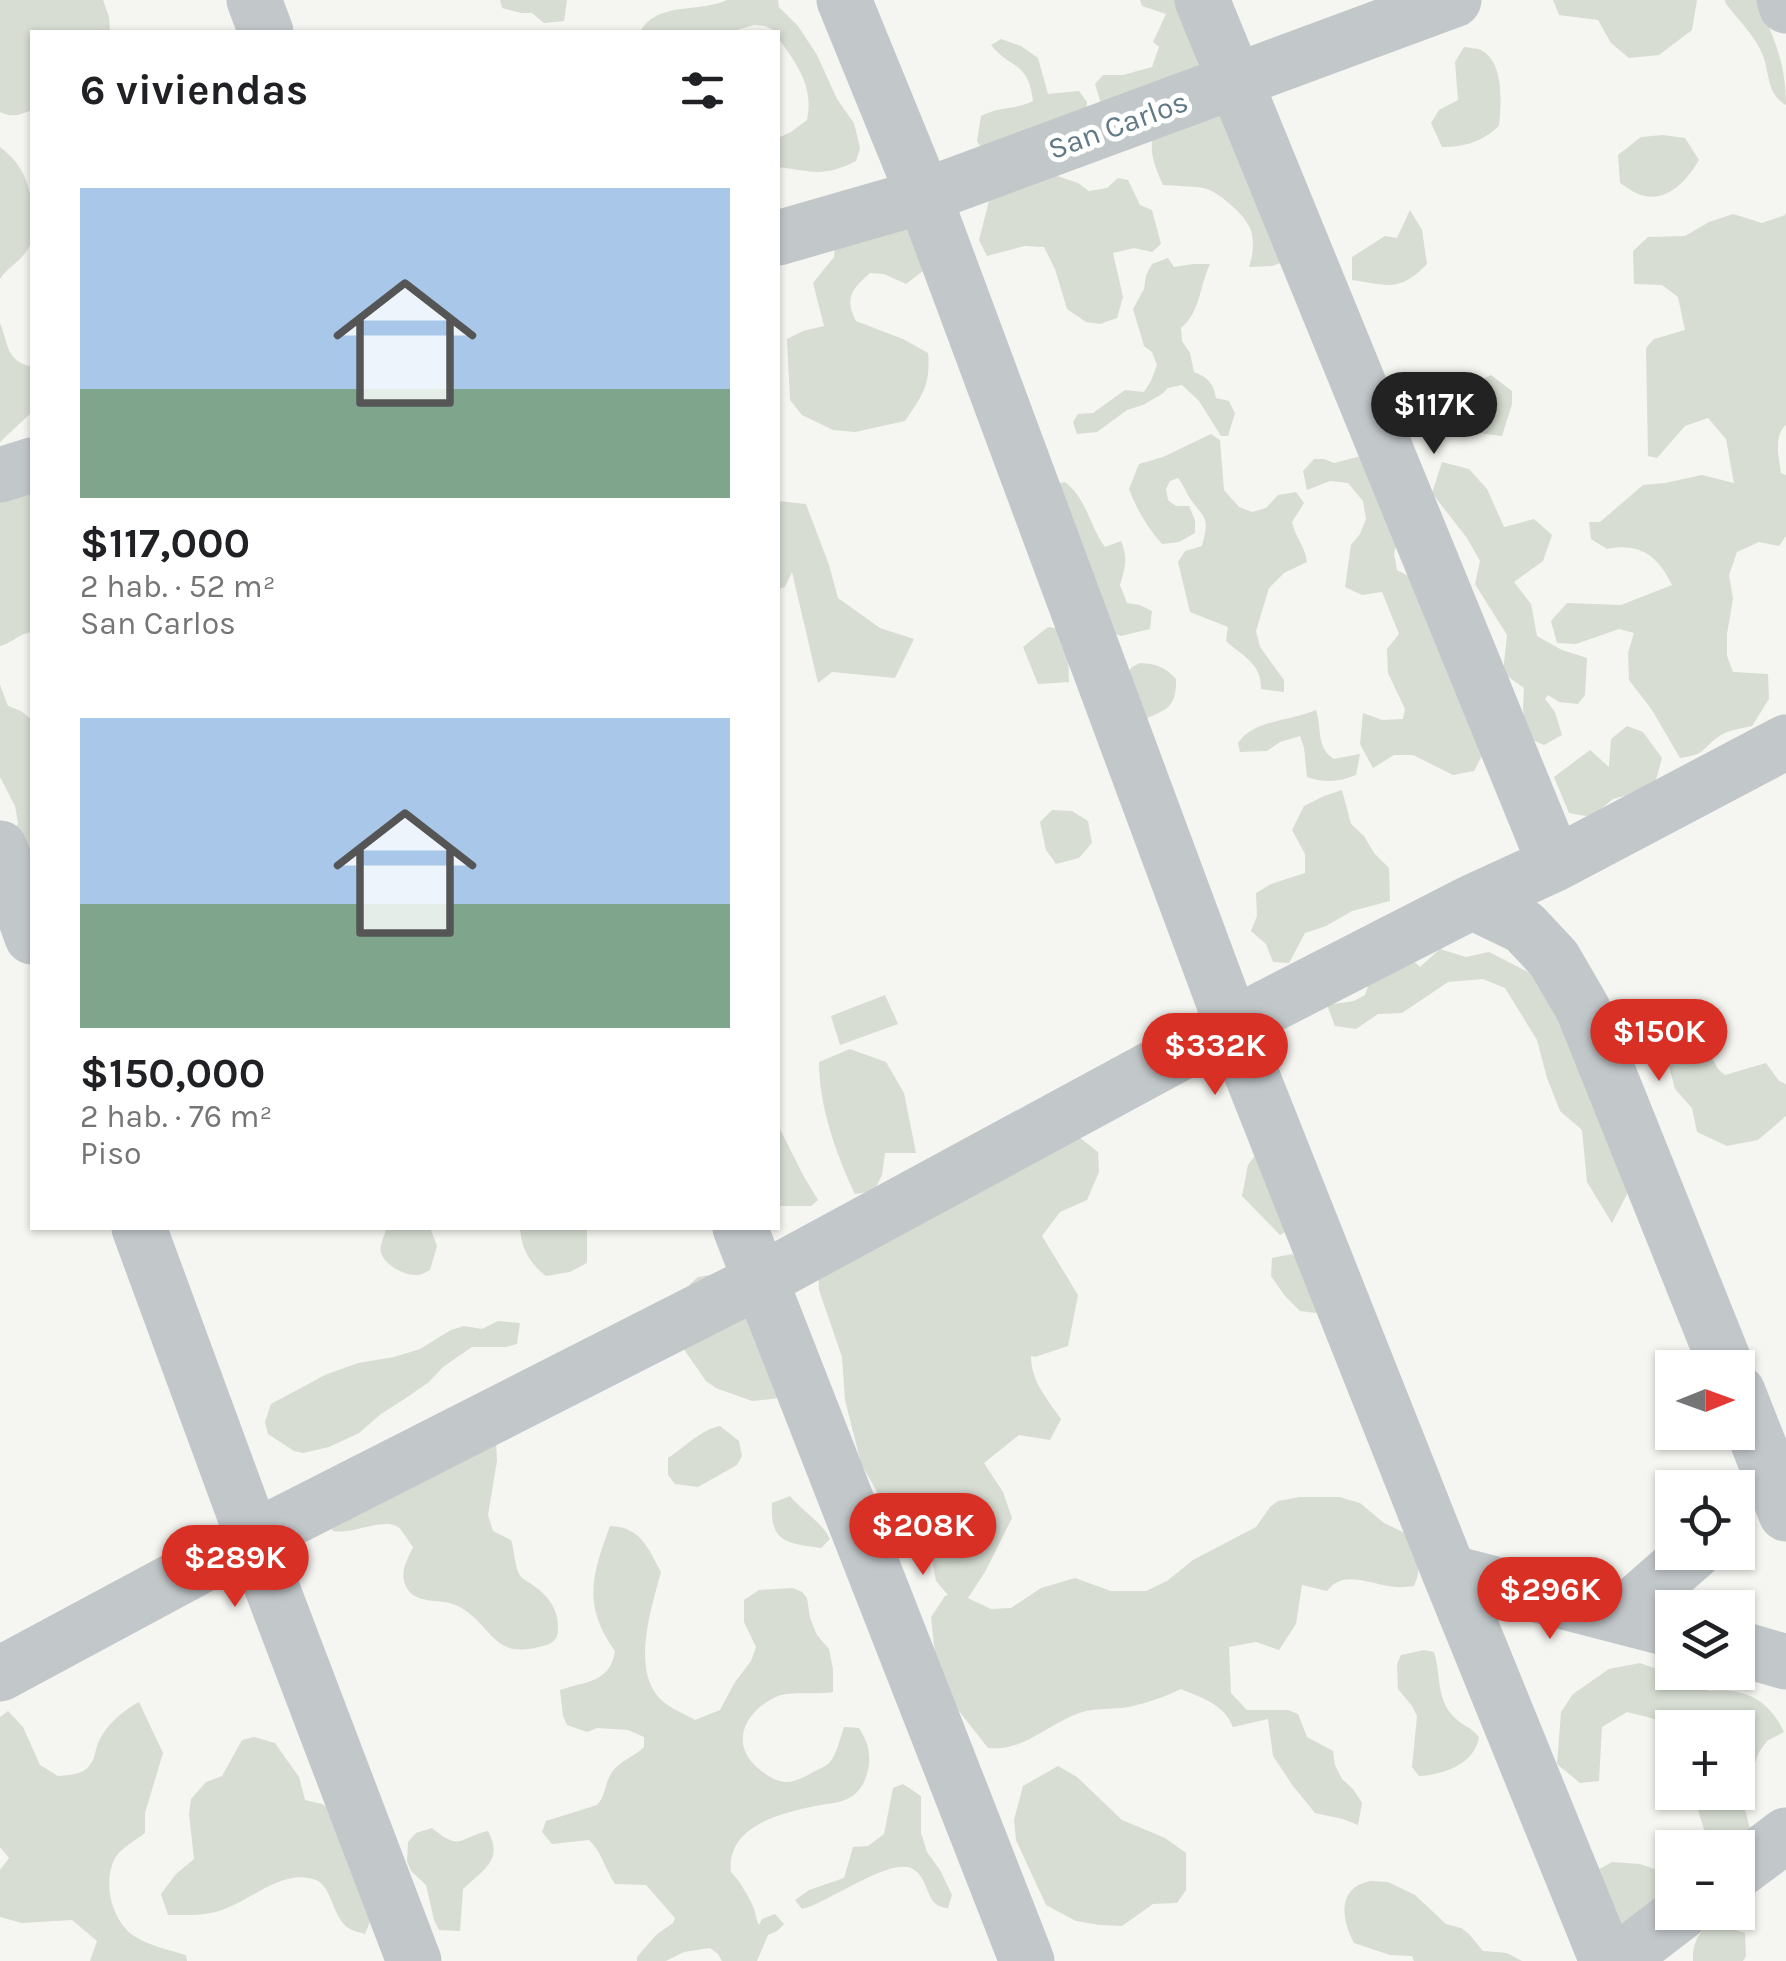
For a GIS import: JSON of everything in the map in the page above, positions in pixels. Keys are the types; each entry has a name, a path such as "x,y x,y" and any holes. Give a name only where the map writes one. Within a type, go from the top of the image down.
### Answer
{"street":[{"path":"254,0 265,30"},
{"path":"844,0 924,196 1232,1025 1448,1572 1644,1947"},
{"path":"1202,0 1555,864"},
{"name":"San Carlos","path":"780,237 924,196 1454,0"},
{"path":"0,475 30,466"},
{"path":"0,1674 252,1538 761,1280 1232,1025 1472,902 1555,864 1786,742"},
{"path":"0,848 30,931"},
{"path":"1472,902 1524,926 1554,960 1583,1009 1721,1350"},
{"path":"140,1230 252,1538 414,1961"},
{"path":"741,1230 1028,1961"},
{"path":"1753,1450 1764,1495"},
{"path":"1448,1572 1647,1623 1682,1570"},
{"path":"1755,1653 1786,1662"},
{"path":"1755,1859 1786,1835"}],"shaded area":[{"path":"0,0 103,0 110,30 30,30 30,111 16,115 0,112"},
{"path":"500,0 567,0 564,21 544,23 532,13 502,8"},
{"path":"727,0 778,0 779,7 798,26 817,55 837,99 854,123 860,148 856,161 826,171 780,167 780,137 807,120 809,108 806,86 780,41 780,30 754,25 737,30 641,30 647,22 667,12"},
{"path":"1140,0 1183,0 1198,49 1199,68 1101,104 1095,84 1103,75 1123,75 1152,67 1159,47 1153,42 1166,14 1142,6"},
{"path":"1553,0 1697,0 1692,30 1659,55 1629,58 1611,43 1598,20 1559,15"},
{"path":"1725,0 1757,0 1781,63 1786,105 1774,94 1757,43"},
{"path":"1001,39 1038,58 1048,94 1079,91 1087,102 1085,122 982,149 977,141 981,116 1033,101 1023,72 991,45"},
{"path":"1464,47 1481,50 1494,64 1500,85 1499,126 1472,142 1442,147 1431,123 1439,110 1458,100 1455,62"},
{"path":"1222,104 1283,262 1272,266 1249,267 1252,232 1230,204 1203,188 1163,185 1154,162 1152,141 1156,123"},
{"path":"1641,137 1685,138 1699,160 1689,175 1660,196 1638,194 1620,183 1618,155"},
{"path":"0,147 25,178 30,196 30,242 28,249 0,279"},
{"path":"1046,172 1089,191 1107,188 1118,178 1128,180 1140,205 1152,210 1161,244 1152,252 1134,248 1113,253 1123,297 1117,318 1100,324 1086,322 1067,309 1044,247 1025,246 987,256 979,240 989,201"},
{"path":"904,205 923,271 906,284 884,274 870,273 854,289 850,300 856,321 928,353 927,382 905,421 855,432 833,430 802,415 790,400 787,339 824,326 813,283 834,257 837,227"},
{"path":"1410,210 1422,230 1427,264 1409,279 1393,285 1352,280 1352,257 1385,236 1397,238"},
{"path":"1786,212 1786,425 1779,435 1778,448 1781,473 1786,475 1786,536 1779,546 1759,542 1737,552 1729,575 1733,599 1727,656 1733,672 1768,674 1769,699 1752,726 1725,733 1699,753 1680,758 1629,680 1628,653 1634,633 1619,629 1576,644 1557,643 1551,621 1567,603 1621,605 1672,585 1661,566 1647,554 1629,548 1607,549 1591,539 1589,522 1600,522 1643,485 1702,475 1734,483 1726,439 1708,418 1685,426 1657,458 1648,456 1646,348 1654,339 1685,330 1678,297 1662,285 1634,284 1633,251 1648,237 1685,236 1733,214 1762,223"},
{"path":"1168,258 1174,267 1210,264 1196,306 1181,328 1182,341 1190,353 1194,372 1209,381 1216,398 1229,401 1235,413 1228,436 1221,436 1199,401 1182,385 1168,388 1143,405 1127,410 1097,432 1077,434 1073,422 1078,414 1093,413 1125,390 1144,392 1151,381 1157,365 1152,352 1144,346 1133,309 1152,264"},
{"path":"0,323 12,356 30,366 30,414 0,442"},
{"path":"1491,375 1512,391 1502,436 1461,431 1436,440 1421,437 1411,419 1411,400 1437,390 1464,396 1469,386"},
{"path":"1211,434 1220,440 1224,490 1239,507 1252,512 1266,508 1278,495 1296,492 1304,503 1292,522 1307,562 1284,573 1269,588 1256,631 1260,647 1284,680 1284,692 1261,689 1255,666 1226,641 1228,627 1190,612 1178,562 1185,551 1202,546 1206,525 1178,478 1170,481 1166,489 1168,500 1176,506 1189,506 1195,520 1195,533 1179,542 1162,544 1129,489 1139,464"},
{"path":"1361,456 1402,527 1394,553 1397,570 1414,579 1488,744 1474,771 1453,775 1413,755 1394,755 1373,768 1360,744 1363,713 1382,720 1403,719 1405,709 1388,673 1387,649 1399,634 1382,592 1362,595 1345,587 1351,545 1366,519 1363,501 1348,483 1330,481 1307,490 1303,471 1314,459 1334,463"},
{"path":"1442,462 1469,469 1487,489 1504,527 1534,519 1552,535 1543,561 1514,582 1531,604 1537,636 1587,658 1585,695 1578,704 1559,702 1548,695 1545,699 1555,712 1562,735 1544,745 1526,737 1524,688 1503,673 1507,635 1475,584 1480,561 1432,493"},
{"path":"30,481 30,632 0,646 0,502 7,491"},
{"path":"1065,482 1078,496 1105,547 1121,541 1125,563 1120,585 1127,603 1152,611 1150,629 1121,636 1097,628 1045,486"},
{"path":"780,501 806,504 838,598 880,628 914,639 895,678 832,672 818,683 792,572 785,587 780,588"},
{"path":"1048,627 1061,629 1068,652 1069,682 1038,684 1023,647"},
{"path":"1140,663 1168,672 1176,679 1176,690 1171,704 1137,723 1120,684 1132,667"},
{"path":"0,685 8,706 30,718 30,919 9,849 18,823 15,806 0,777"},
{"path":"1316,710 1328,754 1334,759 1360,754 1356,775 1332,781 1307,777 1300,736 1267,751 1240,752 1238,743 1253,730"},
{"path":"1627,726 1643,732 1662,758 1656,780 1639,792 1613,799 1591,817 1569,813 1554,777 1590,750 1609,767 1611,739"},
{"path":"1342,790 1351,824 1389,868 1390,901 1352,911 1305,933 1289,963 1273,962 1266,944 1251,931 1257,916 1256,893 1305,873 1305,854 1292,830 1304,806"},
{"path":"1052,810 1072,811 1088,821 1092,843 1079,858 1056,864 1046,850 1040,822"},
{"path":"1440,949 1466,957 1489,952 1530,973 1549,994 1638,1173 1612,1223 1587,1182 1582,1130 1560,1111 1537,1040 1505,988 1483,979 1448,982 1402,1013 1378,1014 1356,1029 1335,1026 1327,1005 1354,1001 1365,995 1371,977 1408,956 1420,967"},
{"path":"885,995 898,1024 840,1045 831,1016"},
{"path":"1700,1036 1725,1075 1766,1063 1786,1084 1786,1116 1758,1140 1727,1146 1697,1132 1692,1108 1675,1089 1669,1066 1680,1047"},
{"path":"850,1049 886,1062 904,1093 916,1153 885,1153 882,1175 874,1191 855,1194 830,1130 819,1062"},
{"path":"780,1129 818,1200 811,1206 781,1206"},
{"path":"1079,1137 1098,1152 1099,1172 1087,1200 1060,1212 1042,1236 1078,1295 1068,1346 1031,1356 1037,1382 1061,1419 1050,1440 1019,1435 984,1463 1003,1492 1012,1518 968,1598 991,1609 1011,1608 1041,1588 1075,1578 1111,1591 1146,1591 1167,1581 1193,1560 1256,1527 1278,1501 1339,1497 1360,1503 1384,1523 1409,1535 1418,1567 1414,1586 1348,1579 1327,1591 1302,1585 1296,1624 1279,1650 1256,1642 1229,1647 1231,1693 1247,1710 1288,1710 1298,1714 1307,1737 1333,1751 1342,1779 1362,1803 1358,1825 1315,1813 1273,1756 1268,1719 1233,1727 1218,1707 1181,1689 1135,1705 1081,1712 1022,1742 1000,1748 988,1748 955,1706 935,1653 931,1617 948,1595 936,1581 927,1534 917,1545 898,1530 861,1463 845,1400 842,1357 819,1290 817,1249"},
{"path":"1264,1143 1294,1227 1280,1235 1242,1196 1248,1165"},
{"path":"386,1230 431,1230 437,1246 430,1270 419,1275 390,1265 381,1247"},
{"path":"520,1230 587,1230 587,1263 570,1272 546,1276 527,1255"},
{"path":"1292,1254 1301,1262 1324,1306 1316,1313 1300,1311 1271,1276 1272,1258"},
{"path":"728,1272 780,1398 752,1401 716,1388 706,1381 685,1351 681,1304 690,1284 698,1277"},
{"path":"498,1321 520,1323 517,1344 472,1347 359,1433 329,1447 303,1453 268,1434 265,1422 271,1404 325,1375 420,1349 451,1330 464,1326 482,1329"},
{"path":"720,1426 739,1441 742,1456 737,1465 698,1487 675,1484 668,1475 668,1458 699,1435"},
{"path":"496,1441 497,1461 488,1515 493,1531 511,1540 521,1577 549,1600 558,1624 553,1641 526,1649 503,1645 458,1606 413,1595 403,1574 413,1547 398,1527 384,1524 333,1531 326,1519"},
{"path":"790,1496 830,1539 821,1548 789,1542 777,1533 772,1503"},
{"path":"610,1526 636,1535 661,1572 645,1651 649,1681 664,1702 695,1720 720,1710 756,1647 744,1622 744,1600 759,1590 793,1588 807,1598 817,1635 829,1649 833,1692 778,1696 757,1709 743,1738 749,1759 775,1779 786,1782 829,1763 844,1727 859,1728 867,1745 867,1774 855,1794 840,1802 775,1817 738,1842 731,1872 750,1900 759,1925 762,1919 775,1914 784,1924 768,1935 757,1961 722,1961 710,1948 684,1952 666,1961 637,1961 675,1918 646,1885 615,1884 589,1840 552,1844 542,1832 546,1821 597,1805 614,1770 644,1747 644,1737 628,1730 597,1728 587,1732 567,1725 563,1716 560,1690 602,1675 615,1651 598,1619 593,1590"},
{"path":"1434,1652 1441,1694 1448,1709 1479,1737 1465,1761 1438,1773 1419,1776 1412,1767 1417,1716 1398,1689 1397,1664 1401,1655"},
{"path":"1640,1663 1655,1668 1655,1690 1745,1694 1771,1711 1784,1732 1767,1741 1755,1763 1755,1710 1655,1710 1655,1719 1627,1712 1602,1727 1599,1781 1580,1783 1557,1764 1561,1712 1573,1694 1609,1669"},
{"path":"139,1702 163,1753 145,1813 145,1833 121,1851 111,1868 111,1901 120,1921 134,1936 186,1955 187,1961 90,1961 97,1941 72,1920 22,1923 0,1917 0,1870 9,1858 0,1847 0,1717 8,1711 23,1727 40,1765 58,1776 86,1769 105,1730"},
{"path":"254,1737 275,1743 299,1777 305,1800 338,1814 378,1902 365,1934 344,1924 322,1884 304,1877 280,1882 216,1912 168,1915 161,1894 194,1859 191,1799 206,1782 222,1776 242,1740"},
{"path":"1058,1766 1077,1777 1122,1820 1165,1838 1186,1853 1186,1890 1177,1903 1153,1904 1122,1926 1076,1921 1046,1905 1016,1840 1014,1820 1023,1786"},
{"path":"903,1784 921,1796 921,1833 927,1852 952,1895 948,1908 935,1903 919,1874 903,1867 875,1874 802,1909 795,1900 809,1890 844,1878 853,1847 868,1846 884,1834 893,1788"},
{"path":"1698,1810 1745,1810 1750,1829 1749,1830 1704,1830"},
{"path":"432,1828 455,1841 488,1831 492,1841 494,1850 489,1864 463,1889 460,1931 439,1930 426,1885 411,1871 407,1861 408,1842 416,1833"},
{"path":"1612,1862 1655,1869 1655,1916 1622,1924 1601,1919 1596,1871"},
{"path":"1388,1882 1415,1895 1446,1924 1469,1934 1483,1951 1507,1953 1522,1961 1414,1961 1412,1956 1390,1955 1354,1943 1346,1924 1347,1897 1360,1884"},
{"path":"1702,1931 1745,1933 1743,1961 1693,1961"}]}
